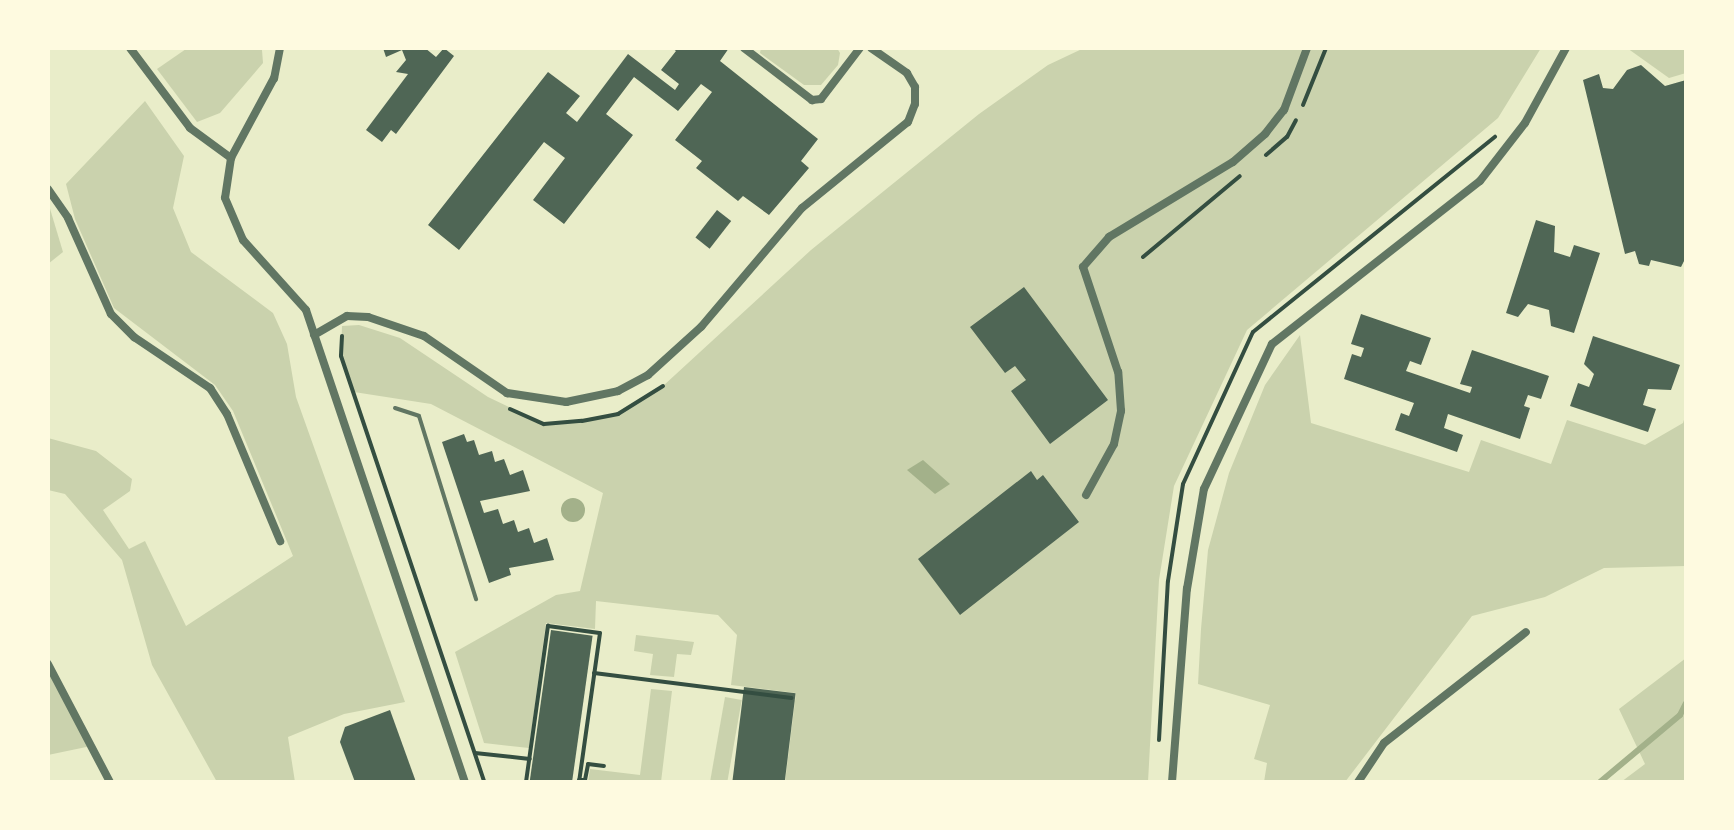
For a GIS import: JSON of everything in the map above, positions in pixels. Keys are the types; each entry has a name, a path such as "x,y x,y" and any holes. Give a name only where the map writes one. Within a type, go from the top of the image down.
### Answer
{"street":[{"path":"130,48 190,128 231,158"},
{"path":"280,48 274,78 231,158 225,198 231,221 296,292 314,335 465,782"},
{"path":"744,48 812,100 821,99 860,48"},
{"path":"314,335 347,316 368,317 424,336 507,393 566,402 618,391 648,375 701,327 802,208 908,122 915,104 915,87 907,73 871,48"},
{"path":"1086,495 1114,444 1121,411 1118,372 1083,267 1109,237 1233,162 1265,134 1284,110 1307,48"},
{"path":"1172,782 1187,589 1204,489 1272,344 1480,181 1525,123 1566,48"},
{"path":"48,189 68,218 111,314 134,337 210,388 280,541"},
{"path":"1358,782 1384,743 1526,632"},
{"path":"48,664 110,782"}],"lane":[{"path":"395,408 419,416 476,599"}],"path":[{"path":"1158,754 1168,581 1183,484 1253,332 1501,131"},
{"path":"526,782 548,626 600,633 579,781 585,780 588,764 604,766"},
{"path":"594,673 791,698"},
{"path":"475,753 530,759"}],"shaded area":[{"path":"254,48 262,50 263,63 220,113 197,122 157,69 186,49"},
{"path":"761,48 837,48 840,53 838,65 821,85 804,85 760,53"},
{"path":"1084,48 1541,48 1498,118 1247,330 1174,486 1159,580 1148,782 785,782 796,693 731,685 737,635 718,615 596,601 595,629 546,623 529,748 484,743 455,652 556,595 580,591 603,493 431,404 354,392 341,356 342,326 359,325 400,338 488,397 544,424 618,414 663,386 811,250 979,114 1048,65"},
{"path":"1627,48 1686,48 1686,73 1669,78"},
{"path":"145,101 184,156 173,208 191,252 273,313 287,344 296,397 405,702 344,714 288,737 295,782 217,782 152,665 122,560 65,494 48,490 48,438 96,451 132,479 130,491 103,510 129,549 145,541 186,626 293,556 233,411 215,385 114,308 75,219 66,184"},
{"path":"48,202 63,252 48,264"},
{"path":"1300,335 1311,423 1469,472 1481,440 1551,464 1567,420 1645,445 1683,423 1686,413 1686,566 1604,568 1545,597 1472,616 1345,782 1264,782 1267,763 1254,759 1270,705 1198,684 1201,629 1208,550 1229,473 1265,385"},
{"path":"923,460 950,484 935,494 907,470"},
{"path":"573,498 584,505 585,510 578,521 573,522 562,515 561,510 568,499"},
{"path":"636,635 694,642 691,655 677,654 674,677 650,675 653,654 634,651"},
{"path":"48,658 91,746 48,755"},
{"path":"1686,658 1686,782 1621,782 1645,764 1619,709"},
{"path":"651,689 672,691 661,782 588,782 590,769 640,775"},
{"path":"725,697 742,700 727,782 710,782"}],"building":[{"path":"383,48 425,48 436,57 444,48 454,56 396,134 391,130 382,142 366,130 408,74 396,72 406,60 402,50 386,57"},
{"path":"672,48 729,48 720,61 818,139 801,161 809,168 769,215 743,196 738,201 696,168 702,161 675,140 712,92 701,84 678,111 634,77 606,114 633,135 564,224 533,200 565,158 544,142 459,250 428,225 548,72 580,96 566,113 577,122 628,54 675,90 679,84 661,70 676,51"},
{"path":"1641,65 1665,86 1686,80 1686,257 1681,267 1651,260 1649,266 1639,264 1635,251 1625,254 1583,80 1599,74 1603,88 1613,89 1627,70"},
{"path":"717,210 731,221 710,249 695,238"},
{"path":"1536,220 1555,226 1554,252 1570,257 1574,245 1600,253 1574,333 1551,326 1549,310 1528,304 1518,317 1506,313"},
{"path":"1024,287 1108,400 1050,444 1011,391 1026,380 1015,366 1005,373 970,327"},
{"path":"1361,314 1431,338 1421,365 1410,361 1406,371 1470,393 1472,387 1460,384 1472,350 1549,376 1541,399 1528,395 1524,406 1530,408 1520,439 1448,414 1444,428 1463,435 1457,452 1395,430 1401,413 1409,416 1414,403 1344,379 1352,354 1361,357 1364,348 1351,344"},
{"path":"1593,336 1680,365 1671,390 1648,389 1643,405 1656,409 1648,432 1570,406 1578,383 1589,387 1594,374 1584,364"},
{"path":"464,434 467,442 474,440 479,455 492,451 495,462 504,459 510,475 523,470 530,491 480,501 484,513 498,509 503,524 514,520 518,532 529,528 534,543 547,538 554,560 509,568 511,575 489,583 442,442"},
{"path":"1031,471 1037,480 1043,475 1079,522 960,615 918,559"},
{"path":"551,630 593,636 572,782 530,782"},
{"path":"744,687 796,693 785,782 732,782"},
{"path":"390,710 416,782 355,782 340,742 345,727"}],"waterway":[{"path":"1600,782 1680,715 1686,703"}]}
